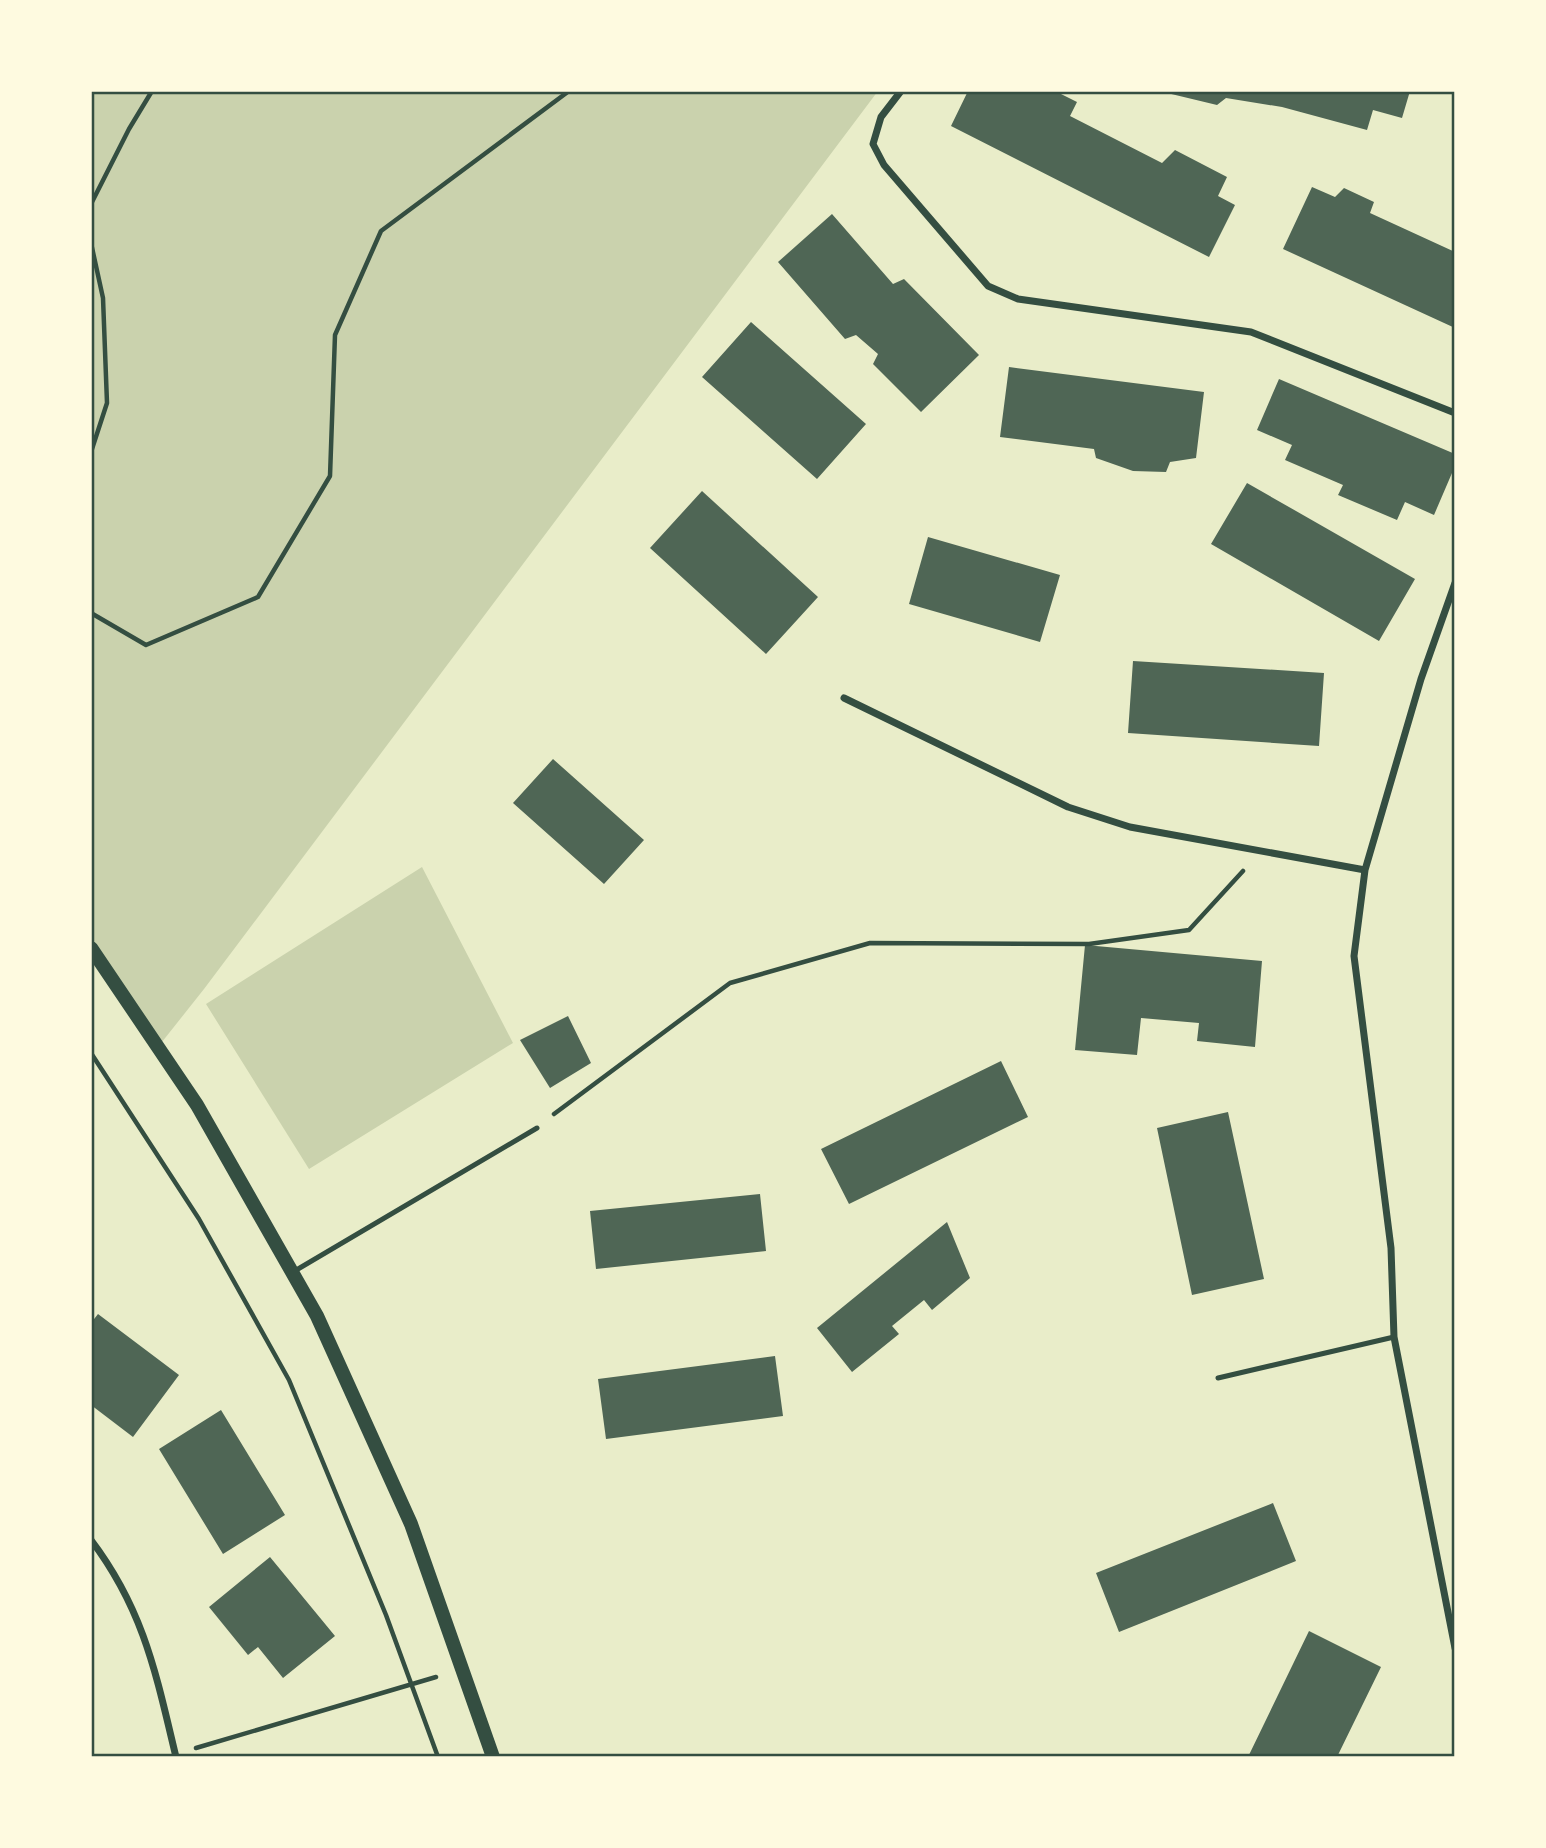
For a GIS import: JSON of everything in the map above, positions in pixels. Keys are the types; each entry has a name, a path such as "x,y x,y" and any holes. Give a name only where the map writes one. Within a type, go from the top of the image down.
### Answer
{"main road":[{"path":"91,948 197,1105 317,1316 411,1524 493,1757"}],"street":[{"path":"901,91 881,117 873,144 884,165 988,286 1018,299 1251,332 1455,413"},
{"path":"1455,583 1421,679 1365,870 1354,956 1391,1248 1394,1337 1455,1648"},
{"path":"844,698 1068,807 1130,827 1365,870"},
{"path":"91,1540 110,1566 140,1624 154,1666 175,1756"}],"lane":[{"path":"292,1273 537,1128"},
{"path":"1218,1378 1394,1337"}],"path":[{"path":"91,204 129,129 152,91"},
{"path":"91,612 146,645 258,597 330,476 335,335 381,231 569,91"},
{"path":"91,243 103,298 107,403 91,452"},
{"path":"537,1128 730,983 870,943 1089,944 1189,930 1262,851"},
{"path":"91,1053 199,1219 289,1380 386,1615 438,1757"},
{"path":"175,1756 462,1669"}],"green space":[{"path":"91,91 878,91 158,1047 91,948"},
{"path":"422,867 513,1043 309,1169 206,1004"}],"building":[{"path":"968,91 1055,91 1077,102 1070,116 1162,163 1175,150 1227,177 1218,196 1235,205 1209,257 951,126"},
{"path":"1410,91 1402,118 1373,110 1367,130 1282,107 1226,98 1217,105 1163,92"},
{"path":"1312,187 1335,197 1344,188 1374,202 1370,213 1455,252 1455,328 1283,249"},
{"path":"832,214 893,284 904,279 979,355 921,412 873,364 878,354 856,335 845,339 778,262"},
{"path":"751,322 866,424 817,479 702,377"},
{"path":"1009,367 1204,392 1196,458 1170,462 1166,472 1133,471 1096,458 1094,449 1000,437"},
{"path":"1279,379 1455,454 1455,466 1434,515 1405,502 1397,520 1338,495 1343,485 1285,460 1292,445 1257,430"},
{"path":"1247,483 1415,579 1379,641 1211,544"},
{"path":"702,491 818,597 766,654 650,548"},
{"path":"928,537 1060,575 1040,642 909,604"},
{"path":"1133,661 1324,673 1319,746 1128,733"},
{"path":"553,759 644,840 604,884 513,803"},
{"path":"1085,945 1262,961 1255,1047 1197,1041 1199,1023 1141,1018 1137,1055 1075,1050"},
{"path":"568,1016 591,1063 550,1088 520,1040"},
{"path":"1001,1061 1028,1117 849,1204 821,1149"},
{"path":"1228,1112 1264,1279 1192,1295 1157,1128"},
{"path":"760,1194 766,1251 596,1269 590,1211"},
{"path":"947,1222 970,1278 932,1310 924,1300 892,1326 899,1334 852,1372 817,1328"},
{"path":"98,1314 179,1375 133,1437 91,1405 91,1323"},
{"path":"775,1356 783,1416 606,1439 598,1379"},
{"path":"221,1410 285,1515 223,1554 159,1449"},
{"path":"1273,1503 1296,1561 1119,1632 1096,1573"},
{"path":"270,1557 335,1636 283,1678 258,1647 248,1655 209,1607"},
{"path":"1309,1631 1381,1667 1337,1757 1248,1757"}]}
